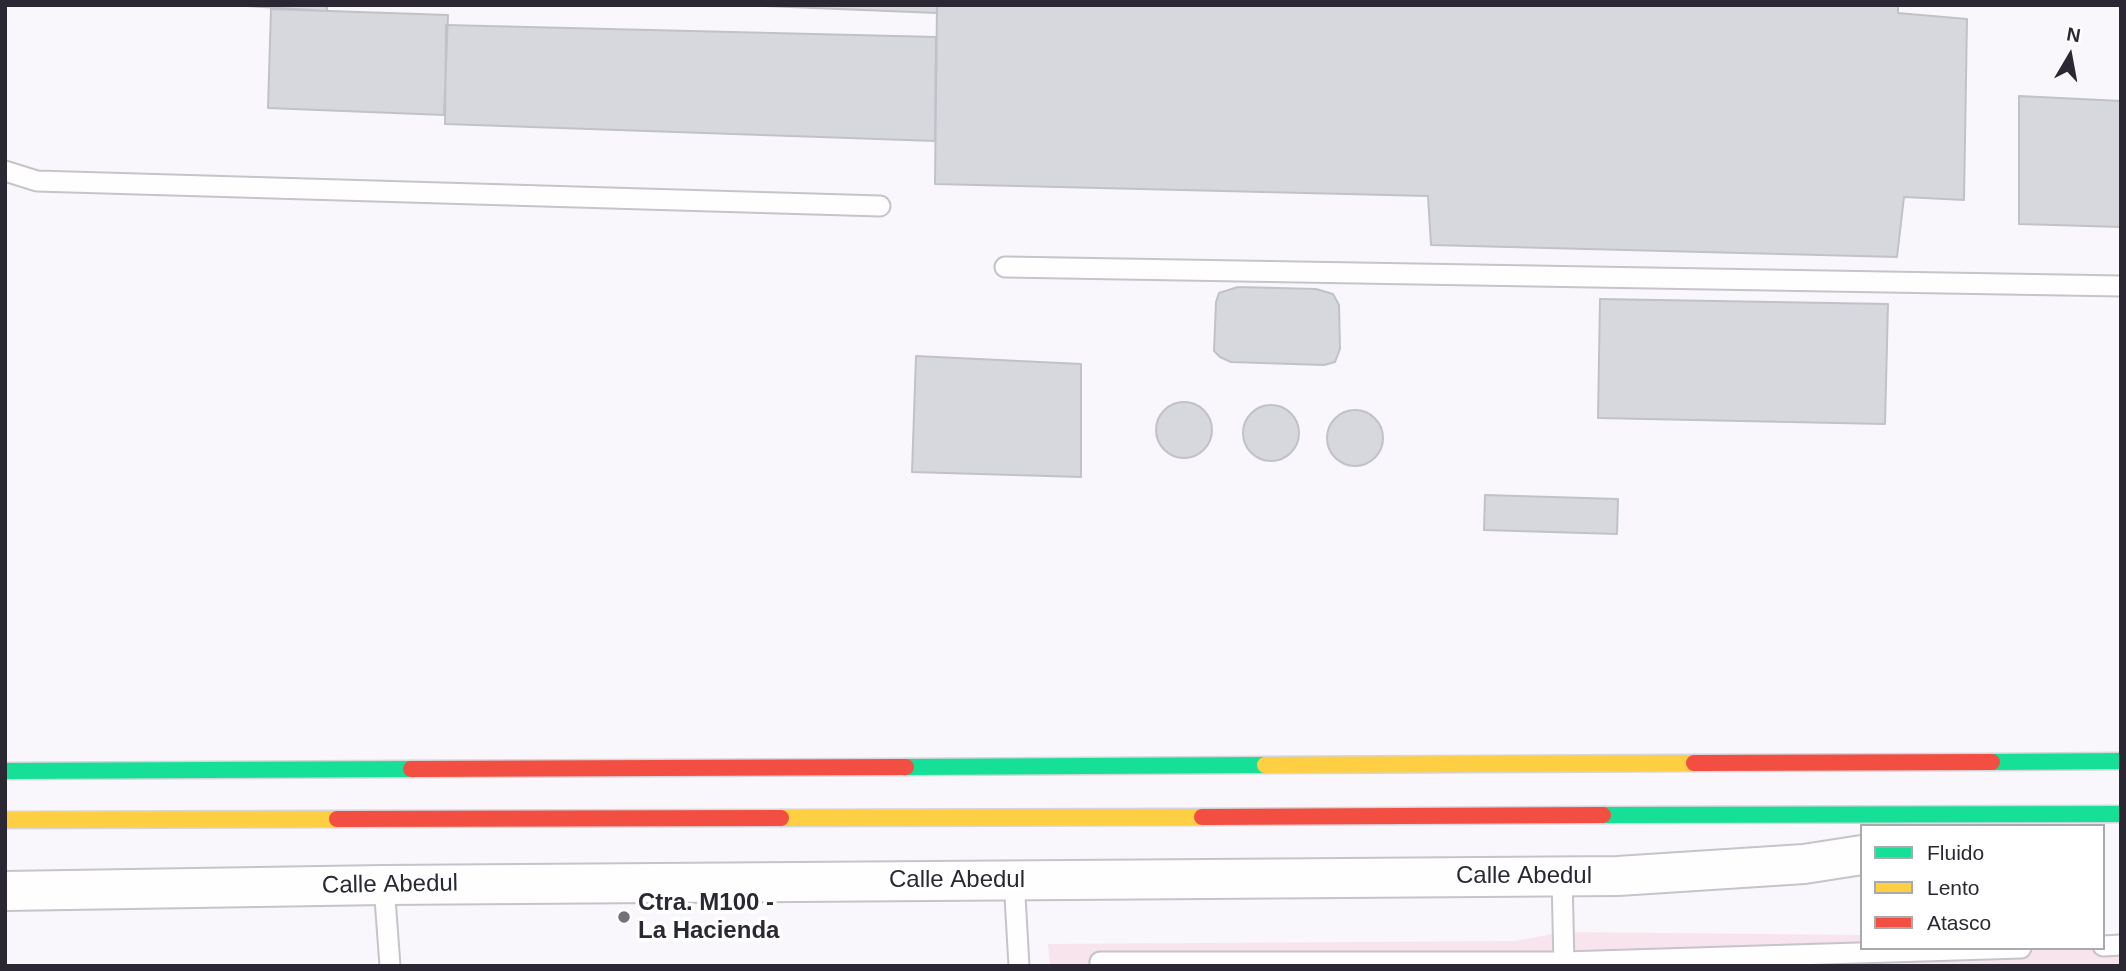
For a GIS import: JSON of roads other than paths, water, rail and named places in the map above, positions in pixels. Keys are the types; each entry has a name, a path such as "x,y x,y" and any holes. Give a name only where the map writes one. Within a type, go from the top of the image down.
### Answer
{"highway":[{"path":"5,771 2121,761"},
{"path":"5,820 2121,814"}],"street":[{"path":"2061,824 2121,814"},
{"name":"Calle Abedul","path":"5,889 52,891 474,884 1618,876 1777,866 1860,855"}],"lane":[{"path":"5,171 37,181 880,206"},
{"path":"1005,267 2121,286"},
{"path":"1562,875 1564,964"},
{"path":"1014,879 1018,966"},
{"path":"384,885 390,966"},
{"path":"1100,966 1100,962 1564,964 1964,950"}],"place":[{"name":"Ctra. M100 - La Hacienda","path":"624,917"}]}
